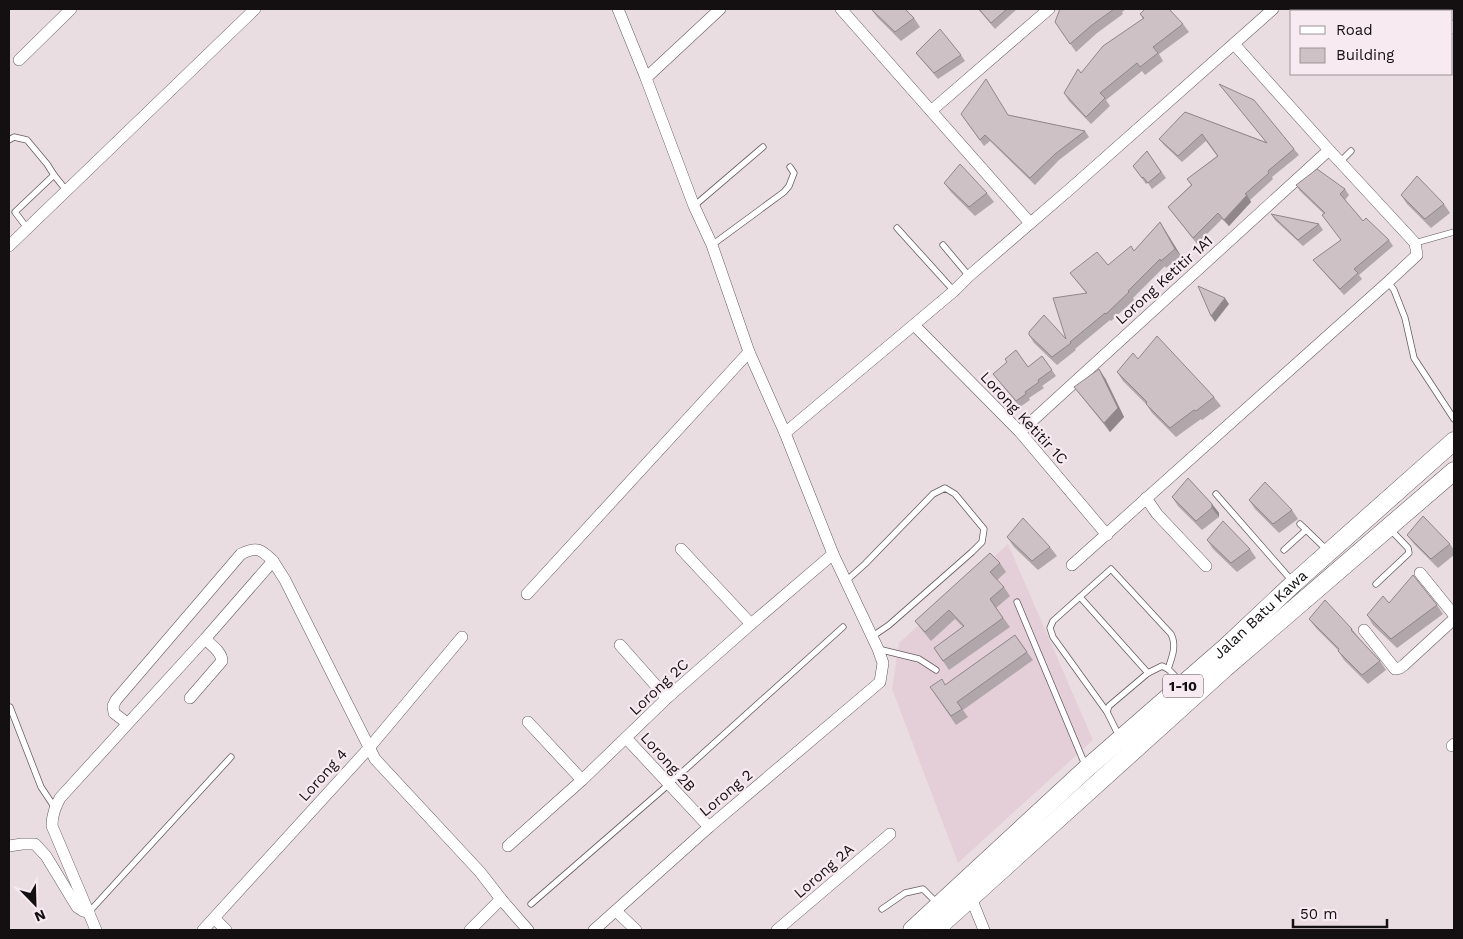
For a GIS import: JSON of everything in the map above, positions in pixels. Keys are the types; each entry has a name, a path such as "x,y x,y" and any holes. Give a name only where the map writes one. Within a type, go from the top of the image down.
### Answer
{"highway":[{"name":"Jalan Batu Kawa","path":"912,930 1086,769 1184,685 1294,583 1454,441"},
{"name":"Jalan Batu Kawa","path":"935,930 1225,668 1454,471"}],"street":[{"path":"18,60 71,9"},
{"path":"9,246 255,9"},
{"path":"618,9 694,206 712,245 749,352 785,433 833,554 878,650"},
{"path":"646,78 720,9"},
{"path":"931,111 1049,9"},
{"path":"785,433 954,291 1273,9"},
{"path":"845,10 1030,223"},
{"path":"1072,565 1417,255 1415,243 1234,44"},
{"name":"Lorong Ketitir 1A1","path":"1020,432 1329,150"},
{"name":"Lorong Ketitir 1C","path":"914,325 1020,432 1107,535"},
{"path":"527,594 749,352"},
{"path":"1146,498 1157,514 1206,566"},
{"path":"127,723 114,713 113,706 116,700 241,554 250,549 256,549 273,561 284,580 375,759 480,872 500,899 528,930"},
{"path":"681,549 751,624"},
{"name":"Lorong 2C","path":"508,846 582,780 668,698 833,554"},
{"path":"96,930 52,826 52,815 55,808 60,798 205,639 273,561"},
{"path":"1420,573 1454,615"},
{"path":"1364,630 1395,669 1400,668 1454,619"},
{"name":"Lorong 4","path":"202,930 369,748 462,637"},
{"path":"190,698 222,661 220,653 205,639"},
{"path":"620,645 668,698"},
{"name":"Lorong 2","path":"594,930 709,828 880,682 883,663 878,650"},
{"path":"528,722 582,780"},
{"name":"Lorong 2B","path":"626,738 709,828"},
{"name":"Lorong 2A","path":"777,930 890,834"},
{"path":"9,846 34,844 46,856 77,907 89,912"},
{"path":"971,898 984,930"},
{"path":"470,930 500,899"},
{"path":"616,911 631,929"},
{"path":"214,918 226,930"}],"lane":[{"path":"9,140 14,137 27,140 66,190"},
{"path":"694,206 763,147"},
{"path":"1340,162 1351,151"},
{"path":"712,245 784,192 789,186 794,173 790,167"},
{"path":"15,212 54,175"},
{"path":"9,207 27,228"},
{"path":"897,228 954,291"},
{"path":"1415,243 1454,232"},
{"path":"943,245 969,276"},
{"path":"1388,282 1394,290 1405,318 1414,358 1454,419"},
{"path":"846,581 933,494 945,488 955,494 984,529 982,542 977,547 889,625 872,636"},
{"path":"1216,494 1294,583"},
{"path":"1300,524 1329,552"},
{"path":"1376,584 1409,553 1408,548 1388,527"},
{"path":"1284,550 1306,530"},
{"path":"1121,740 1107,712 1053,638 1050,628 1053,621 1111,569 1171,634 1174,640 1174,648 1168,669"},
{"path":"1080,597 1148,673"},
{"path":"1017,602 1086,769"},
{"path":"531,904 843,627"},
{"path":"878,650 919,659 936,670"},
{"path":"1107,712 1109,706 1148,673 1162,666 1168,669 1184,685"},
{"path":"10,707 41,787 55,808"},
{"path":"89,912 231,757"},
{"path":"882,909 905,893 923,889 939,905"}],"shaded area":[{"path":"1008,544 1093,740 958,863 892,689 899,643"}],"building":[{"path":"871,9 905,9 914,18 895,32"},
{"path":"979,9 1007,9 991,23"},
{"path":"1060,9 1114,9 1070,44 1055,22"},
{"path":"1145,9 1169,9 1183,24 1153,47 1158,53 1140,67 1137,63 1100,93 1105,98 1086,117 1064,93 1078,69 1081,73 1103,46 1144,18 1140,14"},
{"path":"940,29 961,55 934,73 916,53"},
{"path":"986,79 1008,115 1085,131 1055,154 1030,178 985,135 980,140 961,114"},
{"path":"1219,84 1254,100 1294,149 1245,194 1247,195 1224,220 1218,213 1193,238 1168,207 1192,185 1187,179 1218,156 1202,134 1178,156 1159,139 1185,112 1267,143"},
{"path":"1147,151 1161,172 1148,183 1133,166"},
{"path":"960,164 987,193 969,207 944,183"},
{"path":"1317,169 1345,189 1340,194 1363,221 1366,218 1389,240 1354,269 1358,273 1340,289 1313,260 1341,240 1322,215 1325,213 1296,185"},
{"path":"1417,176 1444,204 1425,219 1401,195"},
{"path":"1271,214 1319,224 1298,240"},
{"path":"1160,222 1175,249 1161,261 1160,259 1106,314 1052,357 1029,335 1029,332 1044,315 1066,339 1053,298 1087,293 1070,273 1097,252 1108,265 1131,246 1134,251"},
{"path":"1198,286 1225,298 1211,316"},
{"path":"1157,336 1214,397 1170,428 1117,372 1133,353 1138,359"},
{"path":"1016,350 1028,367 1042,356 1052,370 1038,380 1039,382 1016,401 993,374 1007,362 1005,359"},
{"path":"1099,369 1118,408 1104,423 1074,387"},
{"path":"1188,478 1212,504 1212,508 1196,521 1172,497"},
{"path":"1265,482 1292,510 1273,524 1249,500"},
{"path":"1423,516 1450,544 1431,559 1407,535"},
{"path":"1023,518 1050,547 1032,561 1007,537"},
{"path":"1223,521 1250,549 1231,563 1207,540"},
{"path":"990,553 1000,563 990,572 1004,587 990,599 1003,618 943,661 934,648 964,626 949,610 925,632 915,621"},
{"path":"1413,575 1437,605 1391,639 1367,615 1383,596 1389,603"},
{"path":"1325,600 1380,661 1362,675 1309,619"},
{"path":"1015,635 1027,652 957,702 962,709 951,716 930,687 942,679 945,685"}]}
